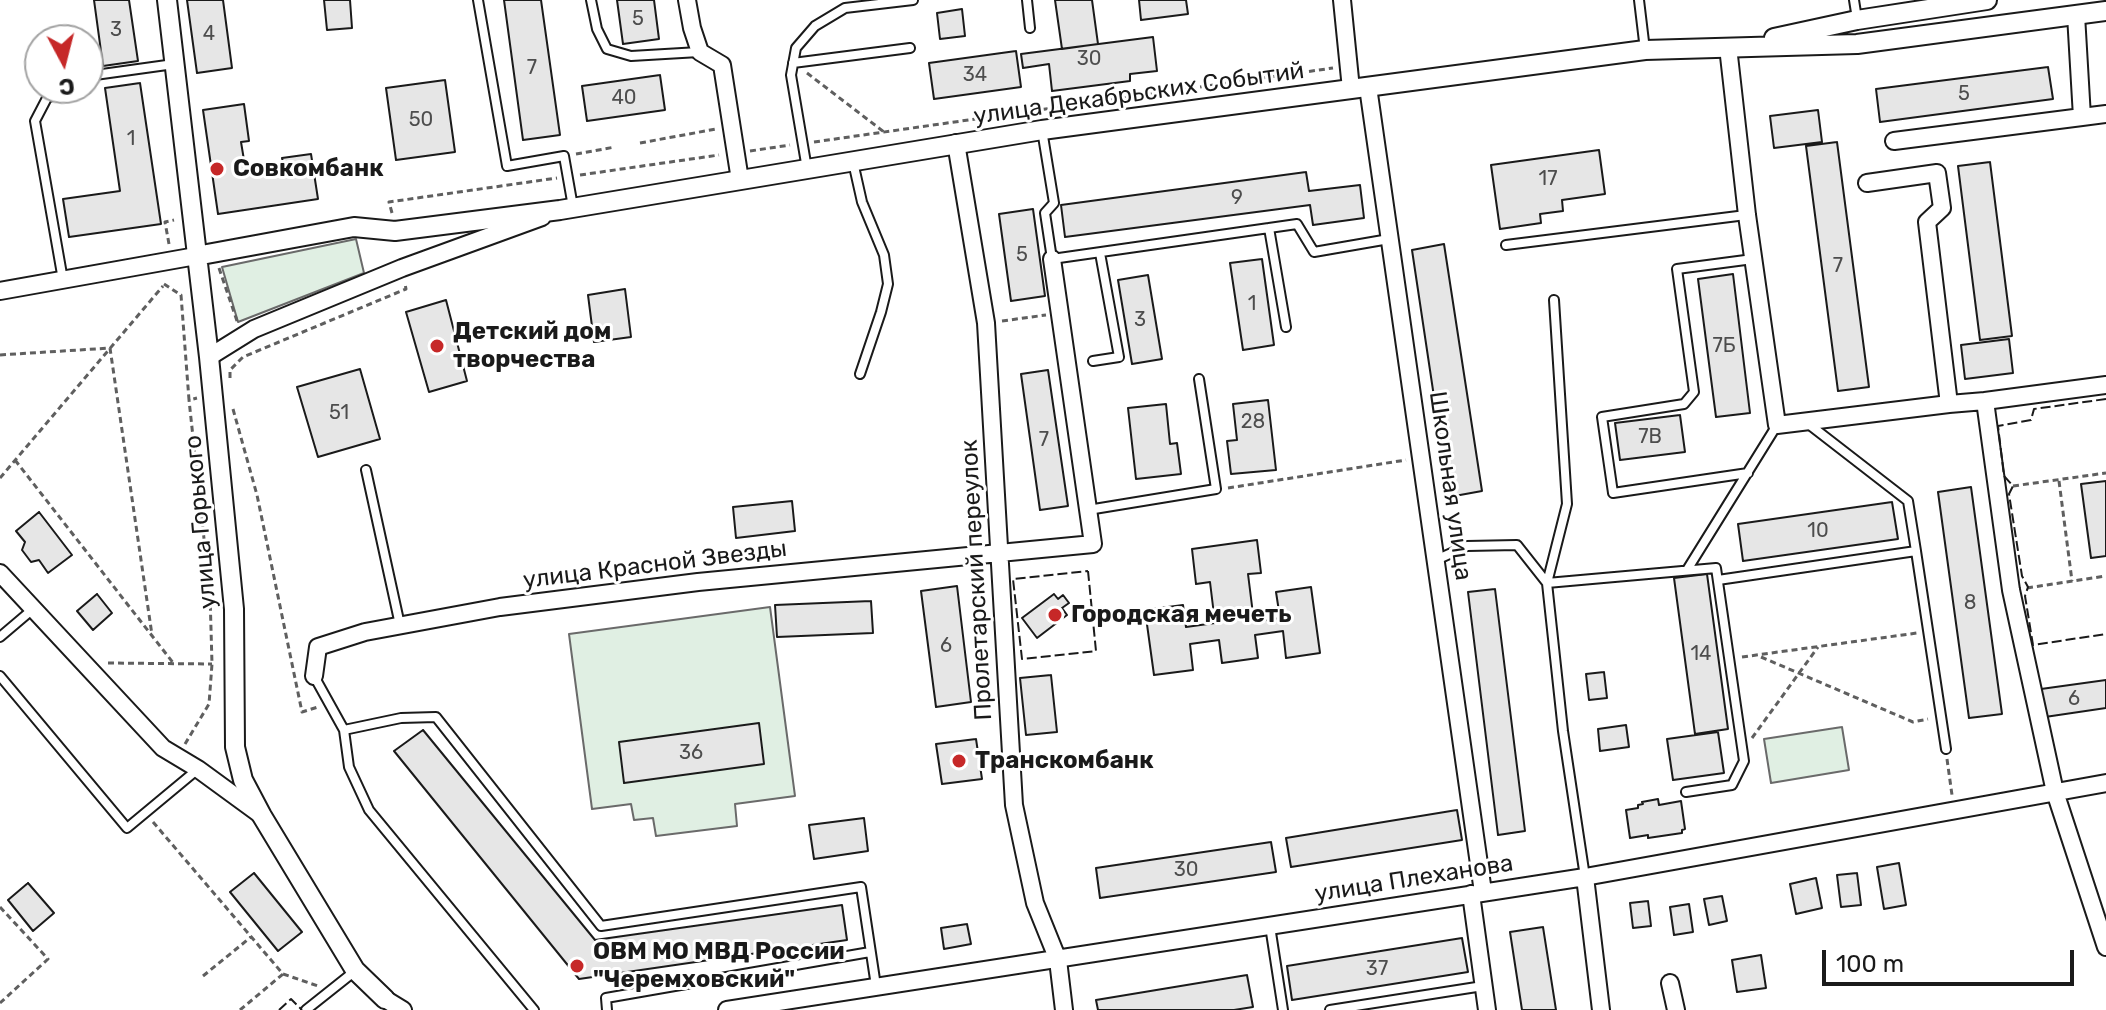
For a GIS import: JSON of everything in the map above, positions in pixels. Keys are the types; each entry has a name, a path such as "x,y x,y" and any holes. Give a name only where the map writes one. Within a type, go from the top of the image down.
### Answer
{"street":[{"name":"улица Горького","path":"167,0 209,357 234,609 235,747 243,780 262,816 355,970 385,999"},
{"path":"687,0 700,52 722,65 740,180"},
{"name":"Школьная улица","path":"1342,0 1348,66 1359,88 1390,239 1422,458 1477,893 1487,1010"},
{"name":"улица Декабрьских Событий","path":"1728,47 1915,5 1987,0"},
{"name":"улица Декабрьских Событий","path":"196,256 354,227 395,231 567,209 1042,130 1645,50 1857,44 2106,11"},
{"path":"2076,15 2082,117"},
{"path":"1728,47 1747,215 1777,425 2106,385"},
{"path":"1894,141 2106,114"},
{"name":"Пролетарский переулок","path":"956,143 986,323 1014,805 1035,903 1058,960 1064,1010"},
{"path":"1867,183 1937,173 1942,208 1927,222 1949,404"},
{"name":"улица Декабрьских Событий","path":"209,357 254,329 402,268 567,209"},
{"path":"0,291 196,256"},
{"path":"1052,259 1088,510"},
{"path":"1985,401 2011,590 2055,792 2106,947"},
{"name":"улица Красной Звезды","path":"314,676 318,647 365,632 500,607 683,584 1093,544 1088,510"},
{"path":"0,573 163,748 198,769 262,816"},
{"name":"улица Плеханова","path":"727,1010 798,1004 876,987 1585,877 2106,783"},
{"path":"1585,877 1601,1010"},
{"path":"1670,983 1676,1010"},
{"path":"385,999 403,1010"}],"lane":[{"path":"478,0 507,166 564,156 568,177 567,209"},
{"path":"591,0 597,29 607,49 631,56 700,52"},
{"path":"807,169 791,75 796,48 815,26 845,4 913,0"},
{"path":"1027,0 1030,28"},
{"path":"1639,0 1645,50"},
{"path":"1854,0 1857,20"},
{"path":"793,63 910,48"},
{"path":"104,74 174,64"},
{"path":"44,104 35,121 63,280"},
{"path":"1042,130 1054,203 1045,213 1052,259 1297,224 1314,252 1390,239"},
{"path":"853,161 862,202 884,255 888,284 860,374"},
{"path":"1506,245 1747,215"},
{"path":"1269,228 1286,327"},
{"path":"1093,361 1119,357 1100,253"},
{"path":"1748,473 1613,493 1602,417 1684,404 1694,392 1677,269 1753,259"},
{"path":"1554,300 1567,504 1547,583 1563,731 1585,877"},
{"path":"1088,510 1216,489 1199,379"},
{"path":"1805,422 1908,501 1946,749"},
{"path":"1687,570 1777,425"},
{"path":"366,470 401,626"},
{"path":"1436,560 1467,546 1517,545 1547,583"},
{"path":"1718,580 1916,551"},
{"path":"1547,583 1716,568 1744,761 1732,785 1686,792"},
{"path":"0,637 33,609"},
{"path":"0,676 127,828 198,769"},
{"path":"314,676 344,730 349,767 369,810 534,1010"},
{"path":"344,730 401,718 436,717 601,926 861,887 876,987"},
{"path":"1270,926 1283,1010"},
{"path":"607,1010 606,998 870,952"},
{"path":"306,1010 355,970"},
{"path":"1330,1010 1483,986"}],"path":[{"path":"793,63 884,132"},
{"path":"395,231 389,202 1348,66"},
{"path":"640,143 732,126"},
{"path":"564,156 615,147"},
{"path":"0,478 164,284 161,263"},
{"path":"189,400 228,393 230,370 243,357 406,289 402,268"},
{"path":"164,284 181,295 210,594 212,664 209,704 178,757"},
{"path":"986,323 1059,313"},
{"path":"0,355 110,348"},
{"path":"110,348 152,635"},
{"path":"232,407 257,495 302,712 329,703"},
{"path":"1216,489 1422,458"},
{"path":"15,460 174,664"},
{"path":"0,467 5,472"},
{"path":"1997,489 2106,473"},
{"path":"2059,480 2072,581"},
{"path":"2011,590 2106,576"},
{"path":"1729,659 1928,632"},
{"path":"1743,751 1818,647"},
{"path":"1758,655 1913,722 1941,717"},
{"path":"84,663 212,664"},
{"path":"1946,749 1953,798"},
{"path":"145,813 283,974 330,990"},
{"path":"0,907 48,959 0,1003"},
{"path":"203,976 251,937"},
{"path":"240,1010 283,974"}],"green space":[{"path":"356,239 364,273 238,322 222,267"},
{"path":"770,607 795,796 735,804 737,826 656,836 653,818 634,820 631,804 592,809 569,634"},
{"path":"1842,727 1849,770 1771,783 1764,739"}],"building":[{"path":"94,0 129,0 138,61 104,66 104,24 97,24"},
{"path":"187,0 223,0 232,68 197,73"},
{"path":"324,0 350,0 352,28 327,30"},
{"path":"504,0 541,0 560,135 523,140"},
{"path":"617,0 654,0 659,39 623,44"},
{"path":"1055,0 1092,0 1098,44 1062,49"},
{"path":"1139,0 1186,0 1188,14 1141,20"},
{"path":"962,9 965,36 940,39 937,13"},
{"path":"1153,37 1157,71 1130,74 1130,81 1052,91 1049,64 1023,68 1021,54"},
{"path":"1016,51 1021,87 934,99 929,63"},
{"path":"2048,67 2053,99 1880,122 1876,89"},
{"path":"660,75 665,110 587,121 582,86"},
{"path":"445,80 455,152 396,160 386,88"},
{"path":"140,83 161,224 69,237 63,199 120,191 105,88"},
{"path":"244,104 249,141 241,142 246,172 284,167 282,158 311,154 318,199 218,214 203,110"},
{"path":"1818,110 1822,142 1774,148 1770,116"},
{"path":"1837,142 1869,387 1838,391 1806,146"},
{"path":"1599,150 1605,194 1562,200 1563,211 1540,214 1541,223 1500,229 1491,165"},
{"path":"1990,162 2012,336 1980,340 1958,166"},
{"path":"1306,172 1309,191 1360,185 1364,218 1313,225 1310,205 1065,237 1061,205"},
{"path":"1033,209 1045,296 1011,301 999,214"},
{"path":"1444,244 1482,491 1449,497 1412,250"},
{"path":"1262,259 1274,345 1243,350 1230,263"},
{"path":"1733,274 1750,413 1716,417 1698,279"},
{"path":"1148,275 1162,359 1132,364 1118,280"},
{"path":"625,289 631,337 594,342 588,295"},
{"name":"Детский дом творчества","path":"446,300 467,381 429,392 406,312"},
{"path":"2009,339 2013,373 1965,379 1961,345"},
{"path":"360,369 380,439 318,457 297,387"},
{"path":"1048,370 1068,506 1040,510 1021,374"},
{"path":"1268,400 1276,470 1231,474 1227,441 1237,440 1233,404"},
{"path":"1166,404 1170,444 1177,443 1181,474 1136,479 1128,408"},
{"path":"1680,415 1685,452 1620,460 1615,423"},
{"path":"2106,481 2106,556 2091,558 2081,484"},
{"path":"1971,487 2002,714 1969,718 1938,492"},
{"path":"792,501 795,531 736,538 733,507"},
{"path":"1892,502 1898,539 1743,561 1738,524"},
{"path":"39,512 72,555 48,573 39,560 31,562 22,550 25,542 16,531"},
{"path":"1257,540 1261,573 1248,574 1254,622 1280,618 1276,592 1311,587 1320,653 1286,658 1283,631 1255,635 1258,658 1222,663 1219,640 1190,644 1193,670 1154,675 1145,610 1183,605 1186,627 1215,623 1210,582 1196,584 1192,549"},
{"path":"1707,574 1728,729 1695,734 1674,578"},
{"path":"957,586 971,702 936,707 921,591"},
{"path":"1495,589 1525,831 1498,835 1468,592"},
{"path":"97,594 112,613 93,630 77,611"},
{"path":"1054,594 1058,599 1063,595 1069,603 1062,608 1067,615 1037,638 1022,618"},
{"path":"871,601 873,633 777,637 775,605"},
{"path":"1604,672 1607,698 1589,700 1586,674"},
{"path":"1051,675 1057,732 1026,735 1020,678"},
{"path":"2106,680 2106,708 2045,717 2041,689"},
{"path":"759,723 764,764 624,783 619,742"},
{"path":"1626,725 1629,747 1600,751 1598,729"},
{"path":"423,730 595,940 842,905 847,940 579,979 394,751"},
{"path":"1718,732 1724,773 1673,780 1667,739"},
{"name":"Транскомбанк","path":"976,739 982,779 942,784 936,744"},
{"path":"1658,799 1659,805 1681,801 1685,829 1682,833 1630,838 1626,810"},
{"path":"1457,810 1462,840 1291,867 1286,838"},
{"path":"864,818 868,851 814,859 809,825"},
{"path":"1271,842 1276,872 1100,898 1096,868"},
{"path":"1899,863 1906,905 1884,909 1877,867"},
{"path":"254,873 302,932 278,951 230,892"},
{"path":"1857,873 1861,905 1841,907 1837,875"},
{"path":"1816,878 1822,908 1796,914 1790,884"},
{"path":"28,883 54,913 33,931 8,900"},
{"path":"1722,896 1727,921 1709,925 1704,899"},
{"path":"1648,901 1651,926 1633,928 1630,903"},
{"path":"1689,904 1693,932 1674,935 1670,907"},
{"path":"967,924 971,944 944,949 941,928"},
{"path":"1543,927 1556,1010 1522,1010 1510,932"},
{"path":"1462,938 1468,972 1292,1000 1287,966"},
{"path":"1761,955 1766,988 1737,992 1732,960"},
{"path":"1247,975 1253,1007 1234,1010 1098,1010 1096,1000"}],"fence":[{"path":"2106,399 2034,409 2031,420 1998,426 2004,476 2013,486 2009,494 2022,576 2028,587 2025,596 2033,645 2106,634"},
{"path":"1088,571 1096,651 1022,659 1013,579 1088,571"},
{"path":"279,1010 291,999 302,1010"}],"place":[{"name":"Совкомбанк","path":"217,169"},
{"name":"Детский дом творчества","path":"437,346"},
{"name":"Городская мечеть","path":"1055,615"},
{"name":"Транскомбанк","path":"959,761"},
{"name":"ОВМ МО МВД России \"Черемховский\"","path":"577,966"}]}
